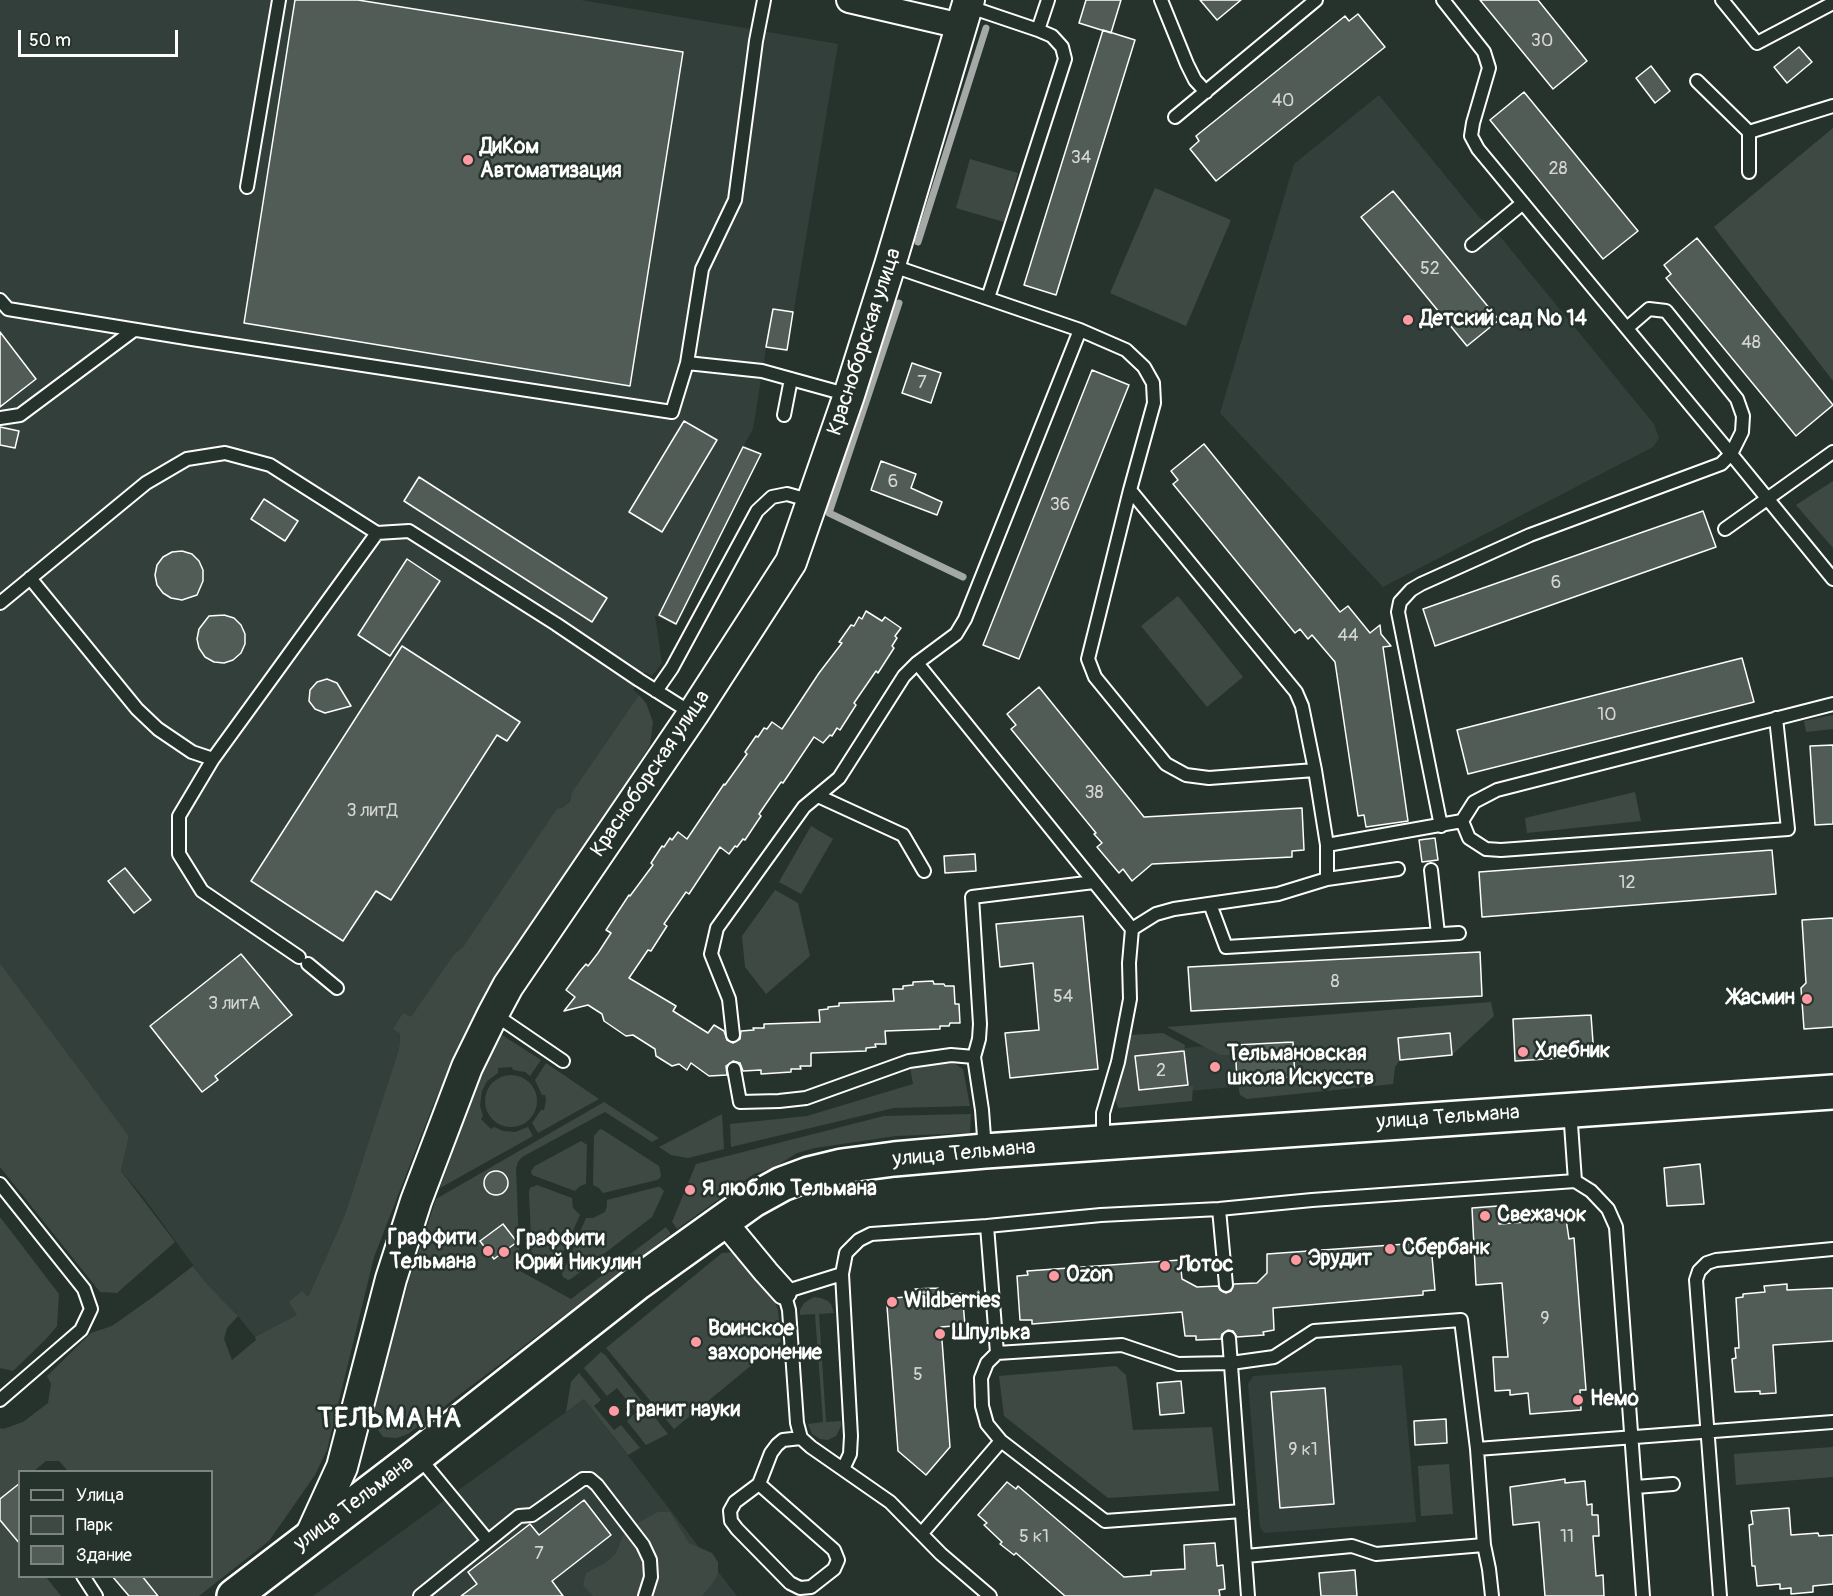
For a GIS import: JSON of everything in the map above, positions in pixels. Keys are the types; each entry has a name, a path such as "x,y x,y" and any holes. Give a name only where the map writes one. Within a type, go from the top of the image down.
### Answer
{"main road":[{"name":"улица Тельмана","path":"234,1596 637,1283 753,1200 772,1189 810,1174 863,1163 985,1151 1833,1092"}],"street":[{"path":"849,0 966,11"},
{"name":"Красноборская улица","path":"310,1537 342,1467 391,1279 416,1201 467,1067 493,1014 514,976 693,714 791,561 849,395 966,11"},
{"path":"723,1221 784,1292"}],"lane":[{"path":"247,187 279,0"},
{"path":"0,300 8,309 134,330 672,412 687,363 702,269 735,200 756,41 764,0"},
{"path":"1038,30 1048,0"},
{"path":"1161,0 1187,64 1195,80 1206,92"},
{"path":"1175,117 1316,0"},
{"path":"1443,0 1484,52 1489,68 1471,136 1478,149 1833,579"},
{"path":"1722,0 1757,43 1833,3"},
{"path":"966,11 1038,30 1052,36 1062,47 1065,59 988,298"},
{"path":"1697,81 1749,132 1749,172"},
{"path":"1749,132 1833,106"},
{"path":"1472,245 1523,203"},
{"path":"890,265 1080,330 1126,350 1144,367 1153,383 1154,403 1088,659 1095,677 1167,764 1186,775 1209,778 1315,770"},
{"path":"1441,826 1398,612 1400,602 1411,590 1421,584 1519,540 1722,464 1731,454 1742,432 1743,416 1737,399 1666,311 1649,309 1627,328"},
{"path":"0,418 20,415 134,330"},
{"path":"733,1035 729,999 711,954 717,928 804,807 839,778 904,676 917,663 956,634 965,618 1080,330"},
{"path":"687,363 762,372 849,395"},
{"path":"784,415 791,379"},
{"path":"1725,529 1833,452"},
{"path":"0,603 146,483 187,459 225,453 270,465 377,533 409,531 693,714"},
{"path":"1130,490 1296,692 1302,706 1315,770 1327,845 1327,879"},
{"path":"656,691 672,668 757,512 771,497 787,494 812,501"},
{"path":"337,988 303,960 202,891 179,854 179,816 213,759 377,533"},
{"path":"30,578 137,709 158,729 192,752 213,759"},
{"path":"917,663 1132,929 1129,963 1130,999 1118,1062 1103,1113 1103,1142"},
{"path":"1327,845 1462,821 1474,802 1497,790 1833,704"},
{"path":"1462,821 1469,837 1486,849 1501,850 1788,829 1776,718"},
{"path":"818,796 903,835 924,871"},
{"path":"1132,929 1156,914 1174,909 1278,894 1327,879 1398,869"},
{"path":"1431,870 1438,934"},
{"path":"985,1151 974,1057 980,1024 972,897 1094,882"},
{"path":"1210,904 1226,947 1459,933"},
{"path":"493,1014 563,1061"},
{"path":"734,1069 740,1102 779,1101 806,1098 909,1061 951,1055 974,1057"},
{"path":"1570,1110 1575,1181"},
{"path":"843,1469 850,1454 851,1436 842,1274 846,1253 859,1240 871,1234 1575,1181 1591,1191 1608,1209 1616,1227 1643,1596"},
{"path":"0,1184 84,1289 91,1309 81,1330 0,1400"},
{"path":"1219,1209 1226,1285"},
{"path":"987,1226 997,1353"},
{"path":"1720,1596 1696,1280 1699,1271 1707,1263 1716,1260 1833,1249"},
{"path":"842,1274 784,1292 789,1310 797,1423 801,1438 890,1502 941,1554 990,1596"},
{"path":"1242,1511 1105,1521 1002,1441 987,1424 982,1406 981,1387 981,1378 987,1363 997,1353 1122,1345 1178,1364 1231,1363 1274,1357 1314,1331 1461,1320 1478,1449 1484,1545 1492,1596"},
{"path":"1229,1338 1248,1596"},
{"path":"1478,1449 1833,1422"},
{"path":"759,1484 834,1550 838,1560 834,1569 811,1587 800,1588 790,1583 736,1529 731,1521 730,1511 735,1502 759,1484 771,1453 777,1445 783,1440 801,1438"},
{"path":"921,1533 1002,1441"},
{"path":"417,1456 488,1541"},
{"path":"420,1596 519,1516 532,1515 574,1483 583,1479 590,1479 597,1485 644,1545 650,1560 651,1577 645,1596"},
{"path":"1636,1487 1673,1484"},
{"path":"1246,1556 1352,1546 1376,1554 1484,1545"},
{"path":"84,1578 96,1596"}],"shaded area":[{"path":"0,0 581,0 838,44 787,352 766,348 753,429 744,445 762,454 677,626 655,616 662,663 652,676 645,672 639,680 633,690 639,695 572,792 570,800 463,947 454,954 411,1018 394,1029 400,1034 399,1049 344,1217 308,1297 298,1315 255,1337 207,1284 144,1198 121,1171 129,1136 0,963"},
{"name":"Детский сад № 14","path":"1379,95 1480,218 1489,223 1654,424 1659,438 1653,447 1383,587 1220,413 1294,164"},
{"name":"Тельмановская школа Искусств","path":"1296,1038 1300,1081 1133,1096 1129,1053"},
{"path":"1402,1365 1416,1522 1264,1533 1260,1527 1248,1384 1253,1376"},
{"path":"584,1399 737,1596 313,1596"}],"green space":[{"path":"1833,128 1833,381 1714,227"},
{"path":"970,159 1018,173 1004,222 956,208"},
{"path":"1155,188 1231,220 1186,326 1110,293"},
{"path":"1833,481 1833,548 1796,505"},
{"path":"1178,596 1243,677 1207,707 1141,626"},
{"path":"639,695 646,703 653,722 650,745 463,1038 434,1103 374,1257 327,1450 315,1475 269,1541 199,1596 160,1596 144,1578 213,1578 213,1470 67,1470 59,1461 46,1461 35,1470 18,1470 18,1484 0,1499 0,1428 23,1422 48,1403 51,1384 47,1376 91,1333 112,1326 193,1266 238,1316 227,1328 224,1339 232,1360 256,1340 255,1337 297,1315 289,1302 302,1291 308,1297 344,1217 399,1049 400,1034 393,1029 403,1013 411,1017 454,954 463,947 557,809 564,807 570,801 572,792"},
{"path":"1833,715 1833,729 1806,732 1804,721"},
{"path":"1635,792 1641,821 1527,833 1525,818"},
{"path":"811,826 833,839 801,894 779,882"},
{"path":"775,890 798,903 810,956 766,994 745,967 742,936"},
{"path":"0,963 129,1136 121,1171 175,1242 117,1293 100,1292 0,1167"},
{"path":"1491,1002 1494,1016 1452,1055 1450,1033 1398,1038 1400,1060 1395,1067 1393,1084 1247,1099 1240,1095 1237,1080 1294,1077 1292,1042 1235,1045 1229,1055 1220,1055 1167,1027"},
{"path":"1163,1033 1185,1045 1184,1051 1135,1057 1139,1090 1193,1086 1192,1101 1118,1108 1115,1099 1131,1035"},
{"path":"498,1035 502,1035 541,1060 530,1076 525,1072 513,1070 512,1067 498,1068 498,1073 487,1081 482,1091 480,1106 483,1116 481,1119 491,1129 494,1127 503,1131 515,1132 528,1127 533,1136 440,1188 484,1066"},
{"path":"952,1062 963,1069 970,1106 894,1108 731,1147 730,1124 807,1116 913,1084 910,1067"},
{"path":"546,1063 599,1099 538,1133 532,1123 541,1110 544,1110 546,1100 535,1080"},
{"path":"511,1075 525,1079 533,1087 537,1101 533,1115 525,1123 511,1127 497,1123 489,1115 485,1101 489,1087 497,1079"},
{"path":"604,1102 659,1138 652,1142 605,1112 522,1157 516,1168 520,1271 571,1299 666,1227 671,1234 408,1434 397,1438 383,1437 376,1427 373,1414 408,1284 436,1199"},
{"path":"722,1114 724,1149 688,1158 671,1155 659,1147"},
{"path":"971,1114 970,1133 896,1136 815,1148 797,1153 775,1167 754,1174 677,1229 672,1222 696,1164 884,1116"},
{"path":"600,1129 659,1166 660,1178 603,1193 593,1185 594,1136"},
{"path":"581,1141 587,1145 586,1184 575,1191 532,1175 531,1171 535,1166"},
{"path":"537,1185 572,1198 573,1208 580,1215 557,1266 552,1271 532,1262 529,1192 530,1188"},
{"path":"657,1187 664,1191 652,1217 571,1279 563,1277 562,1274 586,1218 593,1218 605,1212 607,1200"},
{"path":"0,1217 59,1294 57,1326 13,1371 0,1368"},
{"path":"736,1252 773,1296 778,1310 781,1341 674,1429 606,1348 722,1253"},
{"path":"814,1297 828,1301 834,1313 819,1314 826,1422 841,1421 836,1436 828,1440 820,1439 812,1434 808,1424 823,1422 815,1314 800,1315 804,1303"},
{"path":"601,1352 668,1434 646,1445 627,1421 636,1412 617,1388 607,1396 584,1368"},
{"path":"1116,1366 1126,1375 1133,1430 1212,1427 1219,1491 1108,1498 1004,1416 999,1376"},
{"path":"579,1373 601,1400 594,1406 614,1430 621,1425 640,1448 628,1455 584,1399 566,1412 571,1382"},
{"path":"1833,1447 1833,1477 1736,1485 1734,1454"},
{"path":"1449,1464 1453,1514 1421,1516 1418,1466"},
{"path":"658,1512 670,1512 689,1543 712,1553 718,1562 718,1574 712,1584 702,1596 593,1596 583,1585 586,1573 607,1562 616,1553 626,1529"},
{"path":"0,1520 18,1543 18,1578 47,1578 61,1596 0,1596"}],"building":[{"name":"ДиКом Автоматизация","path":"295,0 358,0 683,52 630,386 244,323"},
{"path":"1086,0 1121,0 1111,33 1079,23"},
{"path":"1200,0 1241,0 1217,20"},
{"path":"1480,0 1538,0 1587,61 1553,89"},
{"path":"1358,14 1385,47 1216,181 1190,149 1199,141 1196,136 1345,16 1349,21"},
{"path":"1103,30 1135,40 1056,295 1024,285"},
{"path":"1799,47 1812,62 1787,83 1774,67"},
{"path":"1651,66 1670,91 1655,103 1636,78"},
{"path":"1524,92 1638,231 1603,259 1490,120"},
{"path":"1393,191 1499,320 1467,346 1361,217"},
{"path":"1697,238 1833,405 1796,436 1666,278 1671,274 1664,265"},
{"path":"773,309 793,312 787,350 766,347"},
{"path":"0,332 36,379 0,407"},
{"path":"912,363 941,373 931,403 902,393"},
{"path":"1092,370 1129,385 1019,659 983,645"},
{"path":"684,421 717,440 662,532 629,512"},
{"path":"0,427 19,431 15,448 0,445"},
{"path":"1204,444 1340,612 1348,606 1370,633 1380,625 1381,634 1391,646 1383,647 1408,821 1366,827 1364,815 1358,816 1335,662 1312,635 1308,639 1300,629 1295,633 1173,484 1178,480 1171,471"},
{"path":"743,447 761,454 676,624 659,615"},
{"path":"881,461 916,474 911,488 942,502 937,515 871,490"},
{"path":"419,477 607,598 592,622 404,501"},
{"path":"264,499 298,521 285,541 251,519"},
{"path":"1703,511 1716,547 1435,646 1423,609"},
{"path":"182,551 192,554 199,561 203,570 203,581 197,595 182,600 171,598 163,593 157,585 155,575 157,565 163,557 172,552"},
{"path":"407,559 440,581 390,656 358,635"},
{"path":"866,611 882,621 885,617 901,628 895,636 897,638 892,646 894,648 878,673 876,671 854,703 856,705 840,730 837,728 832,736 830,735 823,743 814,737 759,814 761,816 745,840 743,839 737,847 735,846 729,854 720,847 689,894 686,892 664,924 667,926 651,951 648,950 629,978 676,1006 673,1011 708,1033 714,1025 724,1031 727,1040 733,1043 740,1039 741,1031 764,1028 764,1024 820,1022 819,1010 839,1006 839,1003 894,1001 893,989 903,989 903,986 913,985 913,982 933,981 934,984 954,986 955,1004 959,1004 960,1023 940,1026 940,1029 885,1031 886,1044 875,1044 876,1047 866,1048 866,1051 811,1053 811,1066 800,1066 801,1069 791,1069 791,1072 761,1074 761,1070 743,1071 740,1063 733,1061 726,1066 727,1075 709,1076 691,1063 687,1070 679,1064 672,1066 656,1056 655,1049 633,1035 626,1036 604,1021 602,1014 588,1005 564,1011 575,997 566,990 586,964 588,966 598,953 611,933 606,930 629,895 653,865 651,863 662,846 664,847 670,838 672,840 678,832 687,839 747,754 745,752 756,736 758,737 772,722 782,729 842,643 839,642 851,625 854,626 859,617 862,619"},
{"path":"224,615 234,618 241,625 245,634 245,644 241,653 233,660 224,663 214,662 205,657 199,648 197,639 199,629 209,616"},
{"path":"402,646 520,722 507,741 497,735 391,900 376,891 343,941 251,881"},
{"path":"1742,658 1754,702 1468,774 1457,730"},
{"path":"327,679 337,683 351,706 325,713 315,709 309,701 310,690 317,682"},
{"path":"1039,687 1144,817 1302,808 1304,850 1292,851 1292,857 1152,864 1132,881 1123,869 1119,873 1097,847 1102,843 1094,834 1096,833 1011,729 1016,725 1007,714"},
{"path":"1833,745 1833,824 1815,825 1810,746"},
{"path":"1435,838 1438,860 1422,862 1419,840"},
{"path":"1772,850 1776,894 1482,917 1479,872"},
{"path":"975,854 976,871 945,873 944,856"},
{"path":"125,868 151,900 134,913 108,881"},
{"path":"1083,916 1098,1069 1010,1078 1005,1033 1039,1030 1033,963 1000,967 996,924"},
{"path":"1833,918 1833,1027 1804,1029 1801,988 1806,983 1802,920"},
{"path":"1480,952 1482,996 1191,1011 1188,967"},
{"path":"241,954 292,1015 215,1076 218,1080 202,1092 150,1026"},
{"path":"1591,1015 1594,1056 1515,1061 1513,1019"},
{"path":"1450,1033 1452,1055 1400,1060 1398,1038"},
{"path":"1293,1042 1295,1077 1237,1080 1235,1045"},
{"path":"1184,1051 1188,1085 1139,1090 1135,1056"},
{"path":"1700,1164 1704,1204 1667,1206 1664,1168"},
{"path":"496,1171 504,1175 508,1183 504,1191 496,1195 488,1191 484,1183 488,1175"},
{"path":"1498,1206 1499,1224 1566,1219 1569,1239 1574,1238 1586,1390 1580,1390 1581,1410 1530,1414 1528,1393 1510,1395 1510,1390 1495,1391 1493,1357 1508,1357 1502,1283 1476,1285 1472,1208"},
{"path":"503,1224 517,1242 494,1259 480,1241"},
{"path":"1420,1243 1420,1246 1431,1245 1435,1290 1423,1291 1423,1295 1273,1308 1274,1330 1263,1332 1264,1335 1237,1337 1233,1331 1228,1330 1222,1334 1221,1339 1196,1340 1196,1336 1185,1336 1182,1312 1032,1324 1032,1320 1020,1320 1017,1276 1028,1275 1027,1271 1180,1260 1182,1279 1197,1287 1218,1286 1226,1293 1231,1291 1234,1284 1257,1283 1267,1273 1267,1254"},
{"path":"1787,1284 1787,1290 1833,1288 1833,1341 1773,1345 1776,1393 1735,1392 1732,1359 1736,1358 1735,1348 1739,1348 1736,1298 1743,1297 1743,1294 1765,1292 1764,1286"},
{"path":"938,1288 939,1295 962,1293 965,1325 941,1327 950,1447 926,1475 898,1451 887,1306 894,1298 916,1296 915,1289"},
{"path":"1181,1381 1184,1413 1160,1415 1157,1383"},
{"path":"1325,1388 1334,1504 1280,1508 1271,1392"},
{"path":"1446,1419 1447,1443 1415,1445 1414,1421"},
{"path":"1565,1479 1565,1483 1585,1481 1587,1505 1592,1504 1592,1515 1598,1515 1599,1536 1593,1536 1596,1576 1603,1575 1604,1596 1545,1596 1539,1522 1513,1525 1510,1487"},
{"path":"1007,1482 1016,1489 1018,1486 1124,1577 1151,1575 1151,1571 1185,1569 1184,1545 1215,1543 1217,1566 1223,1565 1225,1589 1219,1590 1220,1596 1065,1596 1016,1553 1014,1555 1000,1544 1002,1542 984,1525 987,1523 978,1515"},
{"path":"18,1485 18,1542 0,1520 0,1499"},
{"path":"584,1500 611,1535 552,1581 563,1596 461,1596 477,1584 468,1572 530,1524 539,1535"},
{"path":"1789,1508 1791,1535 1818,1533 1819,1536 1833,1535 1833,1584 1813,1586 1813,1592 1791,1594 1791,1588 1780,1589 1780,1584 1757,1586 1755,1566 1752,1566 1749,1525 1753,1524 1751,1511"},
{"path":"1355,1570 1357,1596 1321,1596 1319,1573"},
{"path":"114,1578 144,1578 158,1596 129,1596"}],"waterway":[{"path":"918,242 986,28"},
{"path":"899,303 829,513 963,577"}],"place":[{"name":"ДиКом Автоматизация","path":"468,160"},
{"name":"Детский сад № 14","path":"1408,320"},
{"name":"Жасмин","path":"1807,999"},
{"name":"Хлебник","path":"1523,1052"},
{"name":"Тельмановская школа Искусств","path":"1215,1067"},
{"name":"Я люблю Тельмана","path":"690,1190"},
{"name":"Свежачок","path":"1485,1216"},
{"name":"Сбербанк","path":"1390,1249"},
{"name":"Граффити Тельмана","path":"488,1251"},
{"name":"Граффити Юрий Никулин","path":"504,1252"},
{"name":"Эрудит","path":"1296,1260"},
{"name":"Лотос","path":"1165,1266"},
{"name":"Ozon","path":"1054,1276"},
{"name":"Wildberries","path":"892,1302"},
{"name":"Шпулька","path":"940,1334"},
{"name":"Воинское захоронение","path":"696,1342"},
{"name":"Немо","path":"1578,1400"},
{"name":"Гранит науки","path":"614,1411"}],"district":[{"name":"ТЕЛЬМАНА","path":"390,1420"}]}
